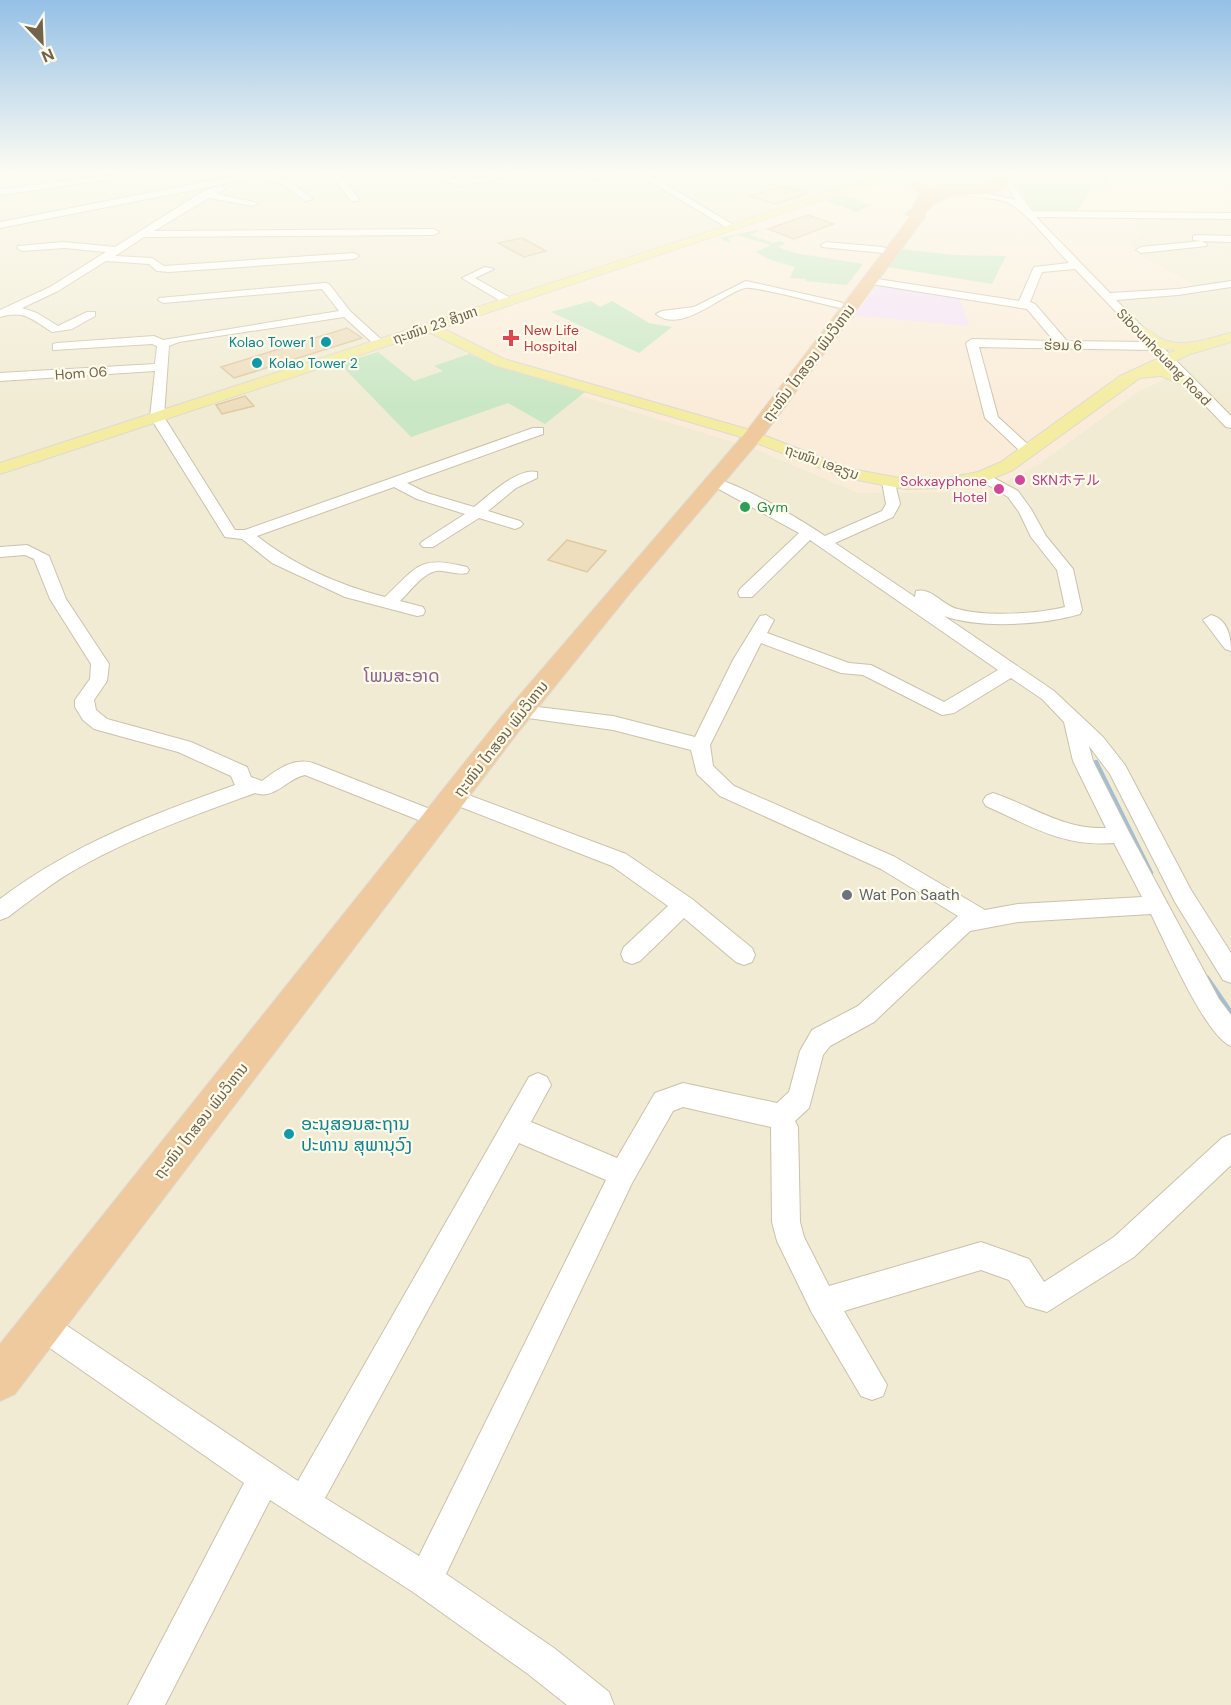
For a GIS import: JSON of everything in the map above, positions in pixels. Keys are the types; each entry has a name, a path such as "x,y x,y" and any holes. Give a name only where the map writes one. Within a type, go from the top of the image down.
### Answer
{"highway":[{"name":"ຖະໜົນ ໄກສອນ ພົມວິຫານ","path":"0,1355 620,577 749,435 784,386 791,360 883,251"},
{"name":"ຖະໜົນ ໄກສອນ ພົມວິຫານ","path":"0,1379 521,711 713,482 871,281 891,251"}],"main road":[{"name":"ຖະໜົນ 23 ສິງຫາ","path":"0,470 661,251"},
{"name":"ຖະໜົນ ເອຊຽນ","path":"430,327 499,362 749,435 847,473 889,482 947,483 983,476 1007,466 1125,379 1166,359 1231,337"},
{"path":"1138,330 1155,342 1172,347 1207,344"},
{"path":"1125,379 1163,371 1188,382"}],"street":[{"path":"6,311 54,289 115,251"},
{"name":"Sibounheuang Road","path":"1061,251 1231,424"},
{"path":"104,258 152,261 161,269 170,269 354,256"},
{"path":"1023,305 1038,269 1075,266"},
{"path":"489,269 467,277 508,301"},
{"path":"871,281 1035,308 1064,345"},
{"path":"662,314 678,315 698,312 746,284 840,304"},
{"path":"1106,297 1178,292 1231,284"},
{"path":"163,300 322,286 328,288 346,313 380,344"},
{"path":"6,311 33,315 56,330 68,327 91,314"},
{"path":"57,347 154,340 163,344 177,339 346,313"},
{"name":"ຮ່ອມ 6","path":"1028,450 992,418 972,343 1154,346"},
{"path":"163,344 163,367 156,417 230,534 246,535 538,431"},
{"name":"Hom 06","path":"0,377 163,367"},
{"path":"428,544 476,513 511,485 532,475"},
{"path":"713,482 767,507 954,614 1035,616 1064,615 1074,610 1065,569 1039,537 1026,512 1013,494 983,476"},
{"path":"393,481 422,496 514,524"},
{"path":"827,540 888,514 892,504 889,482"},
{"path":"746,593 808,532"},
{"path":"246,535 278,560 315,578 388,604 417,611"},
{"path":"827,540 1048,695 1073,722 1096,742 1118,770 1183,896 1231,973"},
{"path":"0,552 27,550 41,556 58,599 100,664 101,675 85,699 86,712 101,724 184,747 240,772 243,782 251,787 264,789 290,771 306,768 428,816"},
{"path":"388,604 426,567 439,565 461,570"},
{"path":"1211,620 1231,645"},
{"path":"980,918 888,863 727,791 704,769 700,745 761,628 847,669 865,669 896,683 942,709 947,709 1011,670"},
{"path":"521,711 613,723 700,745"},
{"path":"1073,722 1083,761 1120,836 1211,1007 1231,1035"},
{"path":"0,911 48,876 95,850 251,787"},
{"path":"455,796 619,860 684,905 744,955"},
{"path":"993,801 1067,833 1088,837 1120,836"},
{"path":"632,954 684,905"},
{"path":"780,1118 800,1099 812,1051 820,1038 866,1014 964,924 980,918 1018,913 1155,905"},
{"path":"304,1503 516,1129 538,1085"},
{"path":"425,1580 623,1174 664,1102 672,1096 683,1095 773,1114 780,1118 785,1127 786,1222 791,1241 822,1303 872,1385"},
{"path":"516,1129 623,1174"},
{"path":"822,1303 981,1256 1018,1269 1036,1296 1047,1297 1125,1247 1231,1147"},
{"path":"41,1326 264,1478 425,1580 540,1661 596,1705"},
{"path":"146,1705 264,1478"}],"shaded area":[{"path":"0,251 649,251 423,324 756,449 859,493 1036,466 1136,393 1178,371 1062,251 1231,251 1231,1705 0,1705"},
{"path":"647,251 1135,251 1144,258 1209,292 1114,300 1177,371 1136,393 1036,466 985,492 859,493 756,449 486,367 422,323"},
{"path":"878,284 960,299 969,326 850,315 856,307 862,306"}],"green space":[{"path":"788,251 863,264 847,285 805,281 806,279 790,278 795,267 768,259 756,252"},
{"path":"900,251 1006,256 992,284 888,267"},
{"path":"591,301 600,307 612,301 649,323 672,327 639,353 551,312"},
{"path":"378,352 414,381 443,371 434,366 469,354 495,365 585,392 545,424 508,403 411,437 340,364"}],"building":[{"path":"512,251 546,251 524,257"},
{"path":"347,328 362,338 234,378 221,367"},
{"path":"245,396 254,406 222,414 216,405"},
{"path":"567,540 606,551 587,572 548,560"}],"waterway":[{"path":"1096,762 1151,873"},
{"path":"1207,978 1231,1013"}],"place":[{"name":"New Life Hospital","path":"511,338"},
{"name":"Kolao Tower 1","path":"326,342"},
{"name":"Kolao Tower 2","path":"257,363"},
{"name":"SKNホテル","path":"1020,480"},
{"name":"Sokxayphone Hotel","path":"999,489"},
{"name":"Gym","path":"745,507"},
{"name":"Wat Pon Saath","path":"847,895"},
{"name":"ອະນຸສອນສະຖານ ປະທານ ສຸພານຸວົງ","path":"289,1134"}],"district":[{"name":"ໂພນສະອາດ","path":"402,676"}]}
